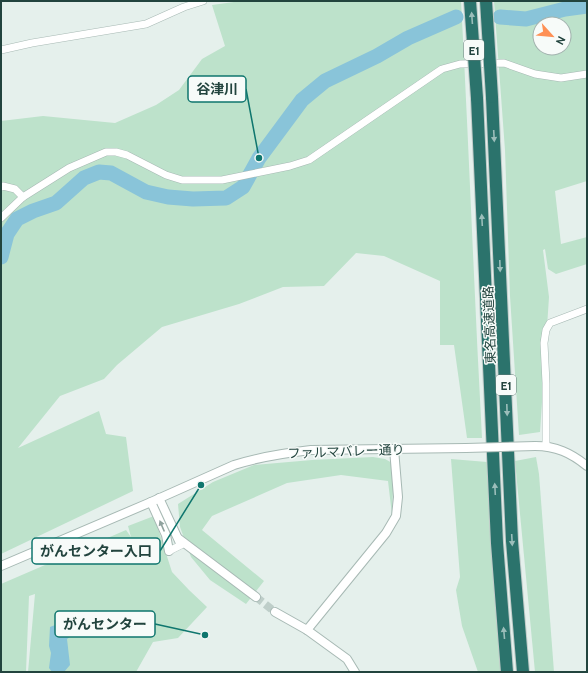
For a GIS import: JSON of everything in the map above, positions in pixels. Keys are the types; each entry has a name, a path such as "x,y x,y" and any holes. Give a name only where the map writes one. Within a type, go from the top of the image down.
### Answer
{"highway":[{"name":"東名高速道路","path":"470,1 477,98 497,543 507,672"},
{"name":"東名高速道路","path":"486,1 492,97 512,541 523,672"}],"street":[{"path":"1,50 146,24 184,7 203,1"},
{"path":"1,218 23,197 69,168 106,152 116,152 127,155 166,175 182,180 222,180 290,166 310,160 442,69 460,64 504,63 535,74 561,78 587,74"},
{"path":"1,187 3,186 15,190 23,197"},
{"path":"546,446 546,383 544,343 546,330 550,323 587,309"},
{"name":"ファルマバレー通り","path":"1,566 234,465 267,456 311,450 546,446 567,452 587,466"},
{"path":"308,630 386,533 396,516 398,497 394,449"},
{"path":"155,500 180,542 256,597"},
{"path":"155,500 166,535 169,551 180,542"},
{"path":"275,612 308,630 347,659 355,672"}],"green space":[{"path":"241,1 461,1 482,438 467,438 454,345 440,345 440,281 384,256 356,253 324,286 283,287 239,304 162,327 117,365 104,379 60,396 18,448 99,411 106,434 126,437 133,491 1,554 1,121 43,116 115,123 156,105 179,90 202,59 225,46 212,5"},
{"path":"494,1 587,1 587,181 555,191 561,244 587,237 587,264 556,274 548,269 545,249 543,250 549,297 540,432 519,435 510,296 505,150"},
{"path":"373,457 385,459 394,464 392,515 388,481 341,475 287,483 212,516 202,530 264,581 246,604 210,580 191,557 180,527 178,504 213,482 254,465"},
{"path":"536,457 539,474 554,672 535,672 515,461"},
{"path":"451,459 487,462 493,573 503,672 478,672 462,626 456,590 460,577"},
{"path":"154,516 172,572 207,607 178,638 153,642 136,672 28,672 35,594 29,596 26,672 1,672 1,584 126,530 131,537 128,526"}],"water":[{"path":"96,610 100,613 102,620 91,628 74,634 67,639 70,665 64,672 52,672 49,668 51,653 49,646 50,627 76,620"}],"waterway":[{"path":"500,17 526,19 565,9 587,6"},
{"path":"1,257 7,234 17,219 33,211 56,203 84,178 99,172 111,173 146,192 168,197 193,199 226,198 243,187 259,158 302,100 325,81 377,56 408,38 456,17"}],"tunnel":[{"path":"256,597 275,612"}],"place":[{"name":"谷津川","path":"259,158"},
{"name":"がんセンター入口","path":"201,485"},
{"name":"がんセンター","path":"205,635"}]}
